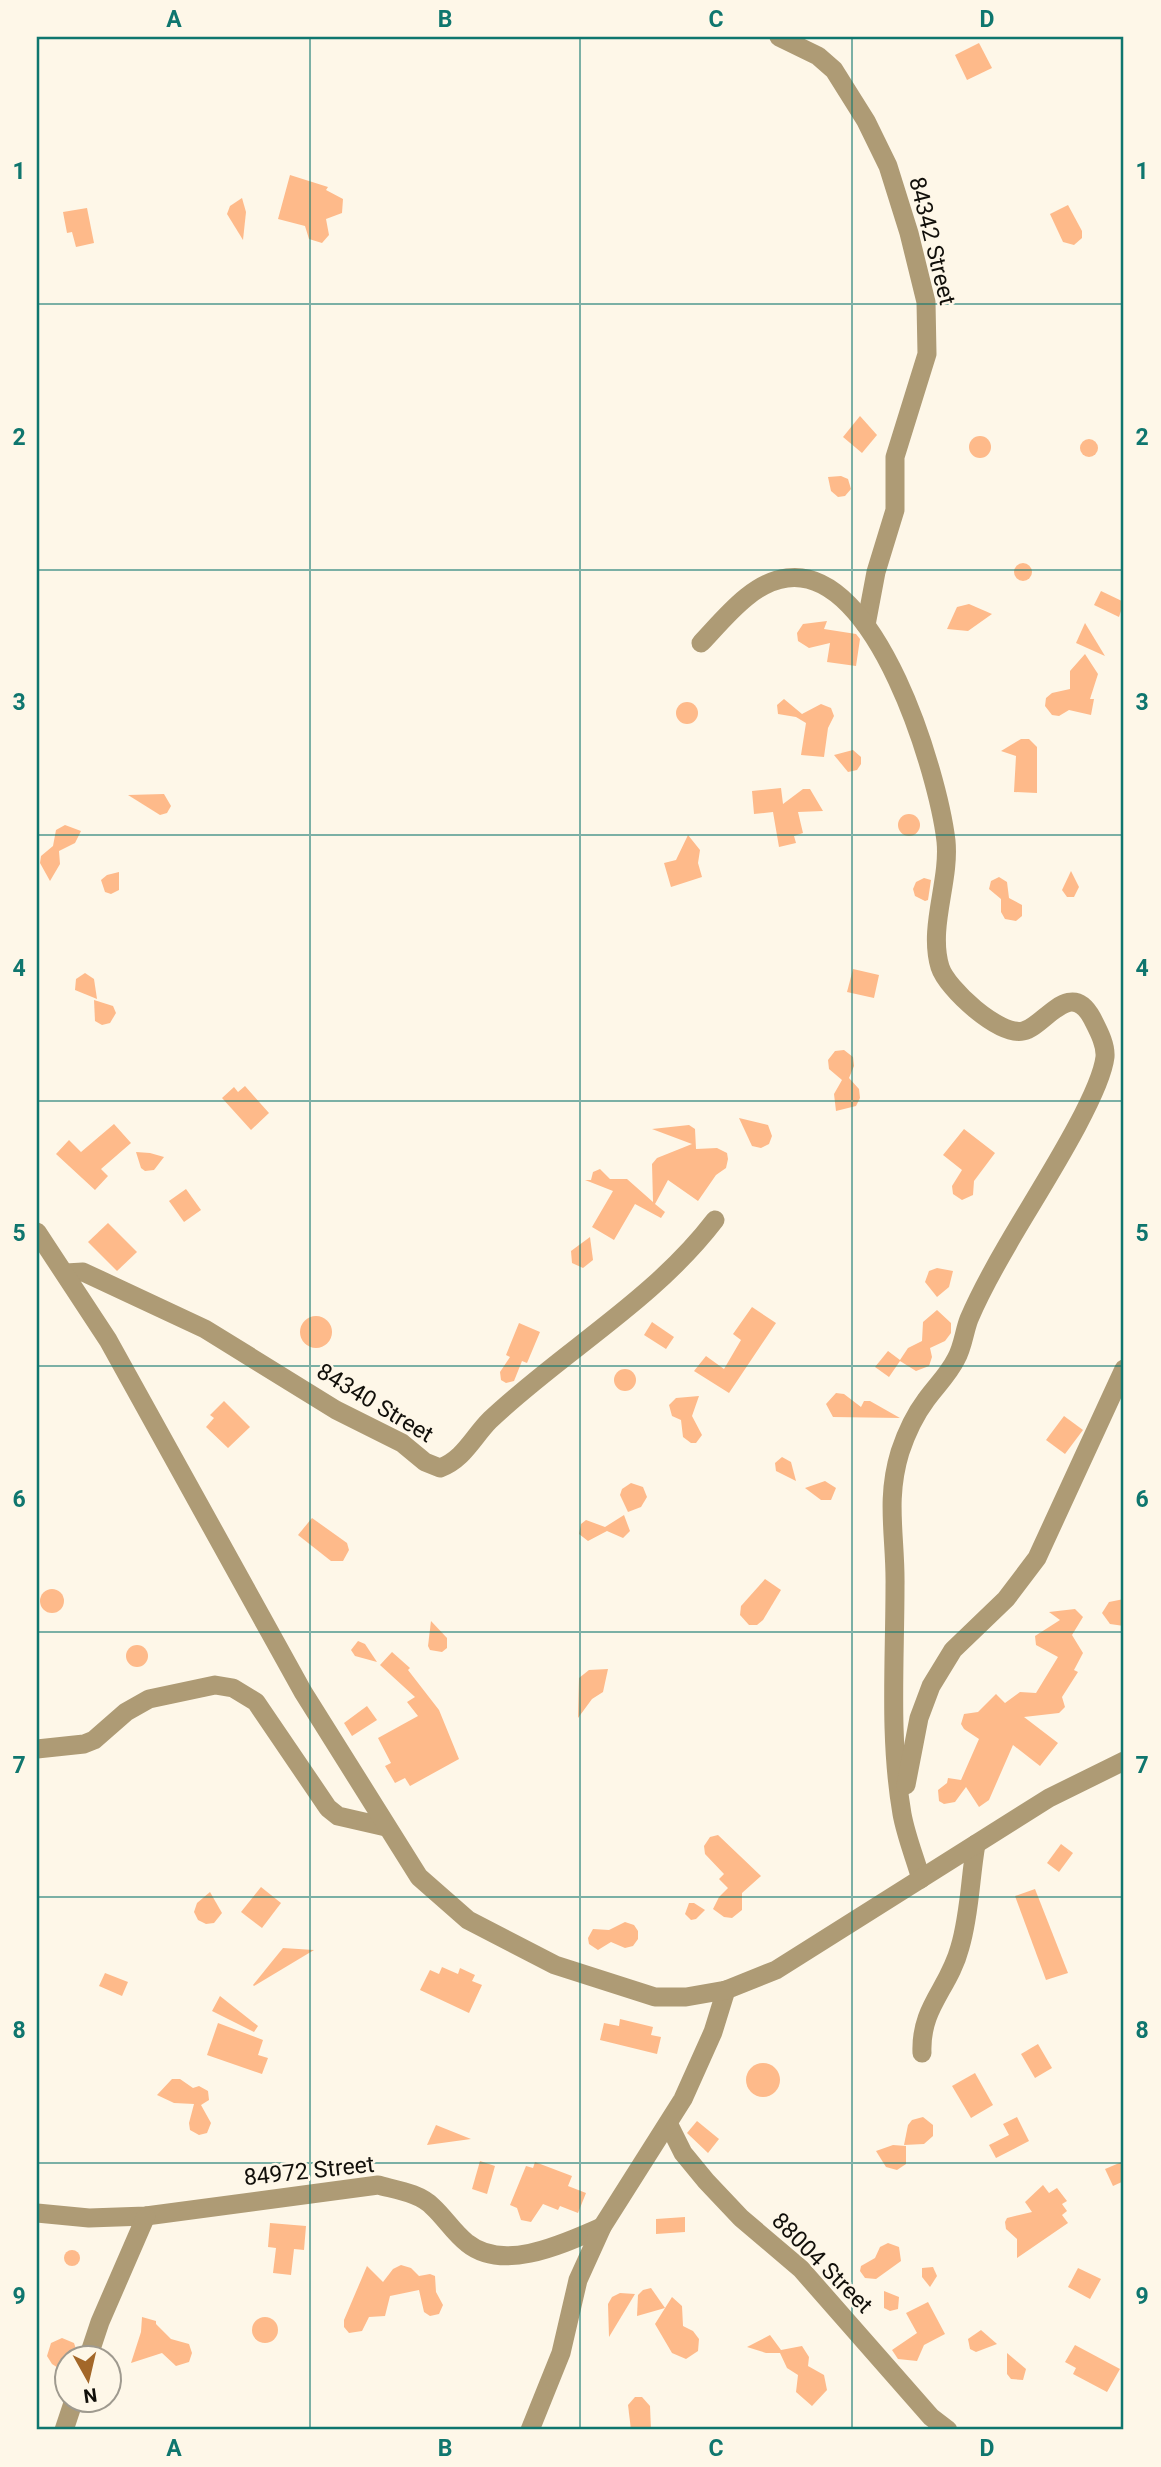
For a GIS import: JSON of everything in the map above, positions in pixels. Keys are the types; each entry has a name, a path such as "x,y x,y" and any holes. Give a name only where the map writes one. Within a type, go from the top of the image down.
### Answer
{"street":[{"name":"84342 Street","path":"779,37 818,56 834,70 848,92 888,166 912,243 926,302 929,333 923,373 913,393 895,457 895,510 876,572 866,625"},
{"path":"701,643 762,587 785,578 802,578 833,588 866,625 909,705 938,787 947,862 937,935 941,971 962,997 998,1026 1010,1031 1029,1030 1056,1007 1068,1002 1078,1004 1088,1011 1106,1052 1101,1075 1083,1111 973,1311 958,1356 911,1422 891,1488 890,1518 895,1586 892,1698 903,1817 921,1879"},
{"name":"84340 Street","path":"66,1273 83,1272 205,1329 336,1410 402,1443 425,1462 440,1468 460,1457 488,1422 674,1269 715,1220"},
{"path":"37,1232 108,1340 296,1681 419,1877 468,1920 555,1965 655,1997 686,1997 726,1990 776,1970 1049,1798 1124,1761"},
{"path":"903,1817 909,1763 919,1718 931,1686 953,1650 1006,1599 1037,1558 1124,1369"},
{"path":"37,1749 84,1744 94,1740 126,1712 149,1699 215,1685 233,1688 256,1702 328,1808 338,1816 386,1827"},
{"path":"922,2053 924,2021 949,1978 969,1912 976,1844"},
{"path":"530,2430 561,2353 578,2280 602,2227 669,2125 713,2032 726,1990"},
{"name":"88004 Street","path":"669,2125 683,2153 706,2181 741,2218 801,2269 926,2424 948,2430"},
{"name":"84972 Street","path":"37,2213 89,2218 146,2216 378,2185 406,2192 431,2205 468,2244 487,2254 518,2254 560,2245 602,2227"},
{"path":"93,2344 146,2216"}],"building":[{"path":"979,43 992,68 967,80 955,55"},
{"path":"290,175 328,187 326,190 343,199 342,213 326,219 329,235 322,243 309,239 305,226 278,219"},
{"path":"242,198 246,212 243,240 227,214 230,206"},
{"path":"1068,205 1082,231 1082,238 1074,245 1063,242 1050,214"},
{"path":"87,208 94,243 76,247 72,232 67,233 63,212"},
{"path":"860,416 877,435 862,453 843,437"},
{"path":"980,436 988,439 991,447 988,455 980,458 972,455 969,447 972,439"},
{"path":"1089,439 1095,442 1098,448 1095,454 1089,457 1083,454 1080,448 1083,442"},
{"path":"841,476 848,479 851,489 845,496 838,497 831,491 828,477"},
{"path":"1023,563 1029,566 1032,572 1029,578 1023,581 1017,578 1014,572 1017,566"},
{"path":"1101,591 1124,602 1119,617 1094,605"},
{"path":"969,604 992,614 968,631 947,629 957,607"},
{"path":"827,621 824,629 856,634 860,639 856,666 827,662 830,643 809,648 798,641 797,633 803,624"},
{"path":"1085,623 1105,656 1076,643"},
{"path":"1085,654 1098,674 1090,699 1094,699 1091,715 1069,710 1059,716 1052,715 1045,706 1046,698 1052,693 1070,689 1070,671"},
{"path":"784,699 802,714 821,704 831,708 834,716 828,728 824,757 801,755 806,723 796,717 778,714 777,705"},
{"path":"687,702 695,705 698,713 695,721 687,724 679,721 676,713 679,705"},
{"path":"1021,739 1029,739 1037,747 1037,793 1014,792 1016,756 1001,751"},
{"path":"853,750 861,757 861,764 857,770 848,772 834,755"},
{"path":"781,788 783,804 803,789 810,789 823,811 798,812 803,833 794,836 796,843 779,847 773,812 754,814 752,791"},
{"path":"164,794 171,806 167,813 160,815 128,795"},
{"path":"909,814 917,817 920,825 917,833 909,836 901,833 898,825 901,817"},
{"path":"65,825 81,831 75,843 59,851 60,864 50,881 40,863 41,856 53,846 56,830"},
{"path":"688,835 700,850 698,863 702,877 671,887 664,863 676,860"},
{"path":"1071,871 1079,887 1074,897 1067,897 1062,890"},
{"path":"119,872 119,890 111,894 105,892 101,880 107,875"},
{"path":"999,877 1007,882 1009,898 1022,905 1022,916 1016,921 1005,919 1001,912 1001,899 989,889 991,881"},
{"path":"924,878 931,880 928,900 925,901 915,896 913,889 916,882"},
{"path":"853,969 879,975 874,998 847,992"},
{"path":"85,973 94,979 97,999 75,990 76,979"},
{"path":"94,1000 113,1006 116,1013 110,1023 102,1025 95,1021"},
{"path":"844,1050 853,1057 854,1066 849,1078 859,1089 860,1098 856,1106 836,1111 834,1094 842,1080 829,1069 828,1060 835,1051"},
{"path":"245,1086 269,1113 251,1130 222,1098 234,1087 238,1092"},
{"path":"739,1118 768,1125 772,1136 769,1144 761,1148 752,1146"},
{"path":"114,1124 131,1143 101,1169 108,1176 95,1190 56,1154 69,1140 81,1152"},
{"path":"689,1125 695,1129 696,1149 717,1148 727,1153 728,1159 726,1168 716,1175 698,1201 668,1180 655,1204 665,1212 661,1218 635,1204 614,1240 592,1227 613,1191 585,1180 591,1180 593,1172 600,1169 610,1179 627,1179 653,1202 652,1164 657,1158 692,1144 652,1129"},
{"path":"964,1129 995,1153 974,1181 973,1195 962,1200 953,1194 952,1186 962,1170 943,1155"},
{"path":"136,1152 164,1157 154,1170 145,1171 141,1168"},
{"path":"186,1189 201,1210 184,1222 169,1201"},
{"path":"108,1223 137,1252 117,1271 88,1242"},
{"path":"590,1237 593,1260 583,1268 572,1263 571,1251"},
{"path":"937,1268 953,1271 949,1287 937,1297 925,1282 929,1271"},
{"path":"752,1307 776,1323 729,1393 694,1371 706,1356 724,1369 741,1340 733,1334"},
{"path":"937,1310 951,1323 951,1333 945,1341 930,1348 932,1357 929,1366 916,1371 900,1361 889,1377 875,1367 888,1351 900,1360 908,1348 922,1341 923,1322"},
{"path":"316,1316 327,1321 332,1332 327,1343 316,1348 305,1343 300,1332 305,1321"},
{"path":"652,1322 674,1337 666,1349 644,1335"},
{"path":"519,1323 540,1332 527,1363 522,1361 514,1381 506,1383 501,1380 500,1372 510,1357 506,1355"},
{"path":"621,1369 629,1369 636,1376 636,1384 629,1391 621,1391 614,1384 614,1376"},
{"path":"836,1393 844,1394 861,1407 864,1401 870,1401 900,1418 833,1417 826,1404"},
{"path":"699,1396 692,1416 702,1435 696,1443 691,1443 683,1437 681,1420 672,1416 669,1405 676,1398"},
{"path":"224,1401 250,1427 228,1448 206,1427 214,1418 210,1415"},
{"path":"1064,1416 1083,1430 1065,1454 1046,1440"},
{"path":"782,1457 791,1462 796,1481 776,1471 775,1463"},
{"path":"825,1481 836,1488 831,1500 821,1500 805,1488"},
{"path":"631,1483 643,1487 647,1497 641,1507 628,1512 620,1495 622,1489"},
{"path":"624,1515 630,1531 623,1538 607,1531 588,1541 579,1534 581,1524 586,1520 605,1527"},
{"path":"312,1518 347,1543 349,1550 343,1561 331,1561 298,1535"},
{"path":"765,1579 781,1590 763,1620 757,1625 749,1625 740,1615 741,1606"},
{"path":"52,1589 61,1592 64,1601 61,1610 52,1613 43,1610 40,1601 43,1592"},
{"path":"1124,1599 1124,1626 1110,1624 1102,1613 1109,1602"},
{"path":"1075,1609 1083,1617 1072,1635 1083,1653 1074,1670 1078,1672 1062,1697 1065,1707 1059,1713 1024,1717 1058,1743 1040,1766 1013,1745 989,1800 979,1807 966,1787 955,1802 944,1804 939,1801 938,1790 947,1783 948,1778 961,1780 979,1739 961,1724 964,1714 978,1712 996,1694 1005,1703 1020,1692 1036,1693 1058,1657 1036,1645 1035,1636 1060,1620 1049,1612"},
{"path":"431,1621 447,1638 447,1648 442,1652 430,1650 428,1646"},
{"path":"358,1641 365,1644 377,1662 355,1656 351,1650"},
{"path":"137,1645 145,1648 148,1656 145,1664 137,1667 129,1664 126,1656 129,1648"},
{"path":"392,1652 410,1668 408,1670 439,1710 459,1759 410,1786 405,1778 395,1783 385,1766 391,1763 378,1738 418,1716 407,1702 415,1697 380,1665"},
{"path":"608,1669 603,1692 592,1699 578,1718 579,1678 589,1670"},
{"path":"367,1706 377,1720 352,1736 344,1723"},
{"path":"718,1835 761,1876 742,1893 742,1910 732,1918 724,1917 713,1909 728,1888 719,1879 724,1874 705,1854 704,1846 710,1837"},
{"path":"1061,1844 1073,1853 1059,1872 1047,1863"},
{"path":"261,1887 281,1903 262,1928 241,1912"},
{"path":"1035,1889 1068,1973 1046,1980 1015,1896"},
{"path":"210,1892 222,1913 214,1923 206,1924 198,1920 194,1912 197,1903"},
{"path":"689,1903 705,1910 696,1919 691,1920 685,1914"},
{"path":"625,1922 634,1925 638,1931 638,1939 633,1946 625,1948 611,1942 598,1950 589,1944 588,1938 593,1929 609,1930"},
{"path":"283,1948 314,1950 254,1986 253,1985"},
{"path":"442,1967 458,1974 460,1968 475,1975 472,1981 482,1985 469,2013 420,1990 430,1970 439,1974"},
{"path":"105,1973 128,1982 122,1996 99,1986"},
{"path":"220,1996 258,2026 254,2032 212,2011"},
{"path":"620,2019 653,2027 651,2035 661,2037 657,2054 600,2040 604,2023 619,2026"},
{"path":"218,2023 263,2040 258,2055 268,2058 262,2074 207,2055"},
{"path":"1038,2044 1052,2068 1035,2078 1021,2054"},
{"path":"763,2063 775,2068 780,2080 775,2092 763,2097 751,2092 746,2080 751,2068"},
{"path":"975,2073 993,2105 971,2118 952,2086"},
{"path":"172,2079 180,2079 193,2088 199,2086 208,2091 209,2100 201,2105 211,2123 207,2133 199,2135 190,2130 194,2104 174,2103 157,2095"},
{"path":"923,2117 933,2125 933,2136 924,2144 904,2145 908,2125 912,2120"},
{"path":"1017,2117 1029,2141 996,2158 989,2145 1009,2135 1003,2124"},
{"path":"697,2121 719,2139 708,2153 687,2133"},
{"path":"436,2125 471,2139 427,2145"},
{"path":"893,2145 906,2146 906,2164 897,2170 886,2167 876,2151"},
{"path":"480,2161 495,2166 487,2194 472,2189"},
{"path":"1124,2161 1124,2181 1113,2186 1105,2169"},
{"path":"535,2162 572,2176 568,2186 586,2193 578,2213 560,2206 558,2210 543,2204 531,2222 521,2220 517,2208 510,2205 526,2166 533,2168"},
{"path":"1043,2185 1049,2193 1057,2188 1067,2201 1062,2204 1067,2211 1062,2215 1068,2223 1017,2258 1017,2239 1006,2229 1005,2222 1007,2218 1032,2212 1025,2202"},
{"path":"685,2217 685,2232 656,2234 656,2219"},
{"path":"270,2223 306,2226 304,2250 294,2249 291,2275 273,2273 276,2248 268,2247"},
{"path":"888,2243 899,2247 901,2261 876,2279 865,2278 860,2271 861,2266 875,2258 880,2247"},
{"path":"72,2250 78,2252 78,2264 72,2266 66,2264 64,2258 66,2252"},
{"path":"401,2265 411,2268 419,2276 435,2276 436,2292 443,2305 439,2314 430,2316 424,2312 419,2290 390,2296 385,2316 369,2317 362,2331 349,2333 344,2327 344,2320 367,2266 383,2282 393,2269"},
{"path":"933,2267 937,2276 930,2287 922,2277 922,2268"},
{"path":"1078,2268 1101,2279 1090,2299 1068,2287"},
{"path":"651,2288 665,2308 637,2316 638,2295"},
{"path":"884,2291 899,2297 898,2309 890,2311 884,2308"},
{"path":"620,2293 635,2294 609,2337 608,2304 612,2297"},
{"path":"672,2297 682,2306 683,2326 693,2331 699,2339 698,2351 686,2359 672,2353 655,2324"},
{"path":"928,2302 945,2334 924,2345 917,2361 898,2359 892,2350 917,2333 906,2313"},
{"path":"142,2317 156,2321 171,2339 189,2344 192,2353 189,2362 176,2366 162,2353 131,2363 141,2332"},
{"path":"265,2317 274,2321 278,2330 274,2339 265,2343 256,2339 252,2330 256,2321"},
{"path":"981,2330 997,2344 976,2352 970,2349 968,2339"},
{"path":"770,2335 781,2350 802,2346 809,2357 808,2366 824,2375 827,2390 812,2406 796,2392 798,2375 787,2368 780,2353 766,2353 747,2347"},
{"path":"62,2338 74,2344 52,2344 52,2364 47,2356 51,2343"},
{"path":"1075,2345 1120,2369 1107,2392 1073,2374 1076,2368 1065,2362"},
{"path":"1007,2353 1026,2369 1023,2380 1011,2379 1007,2374"},
{"path":"635,2397 642,2397 650,2406 651,2430 631,2430 628,2405"}]}
